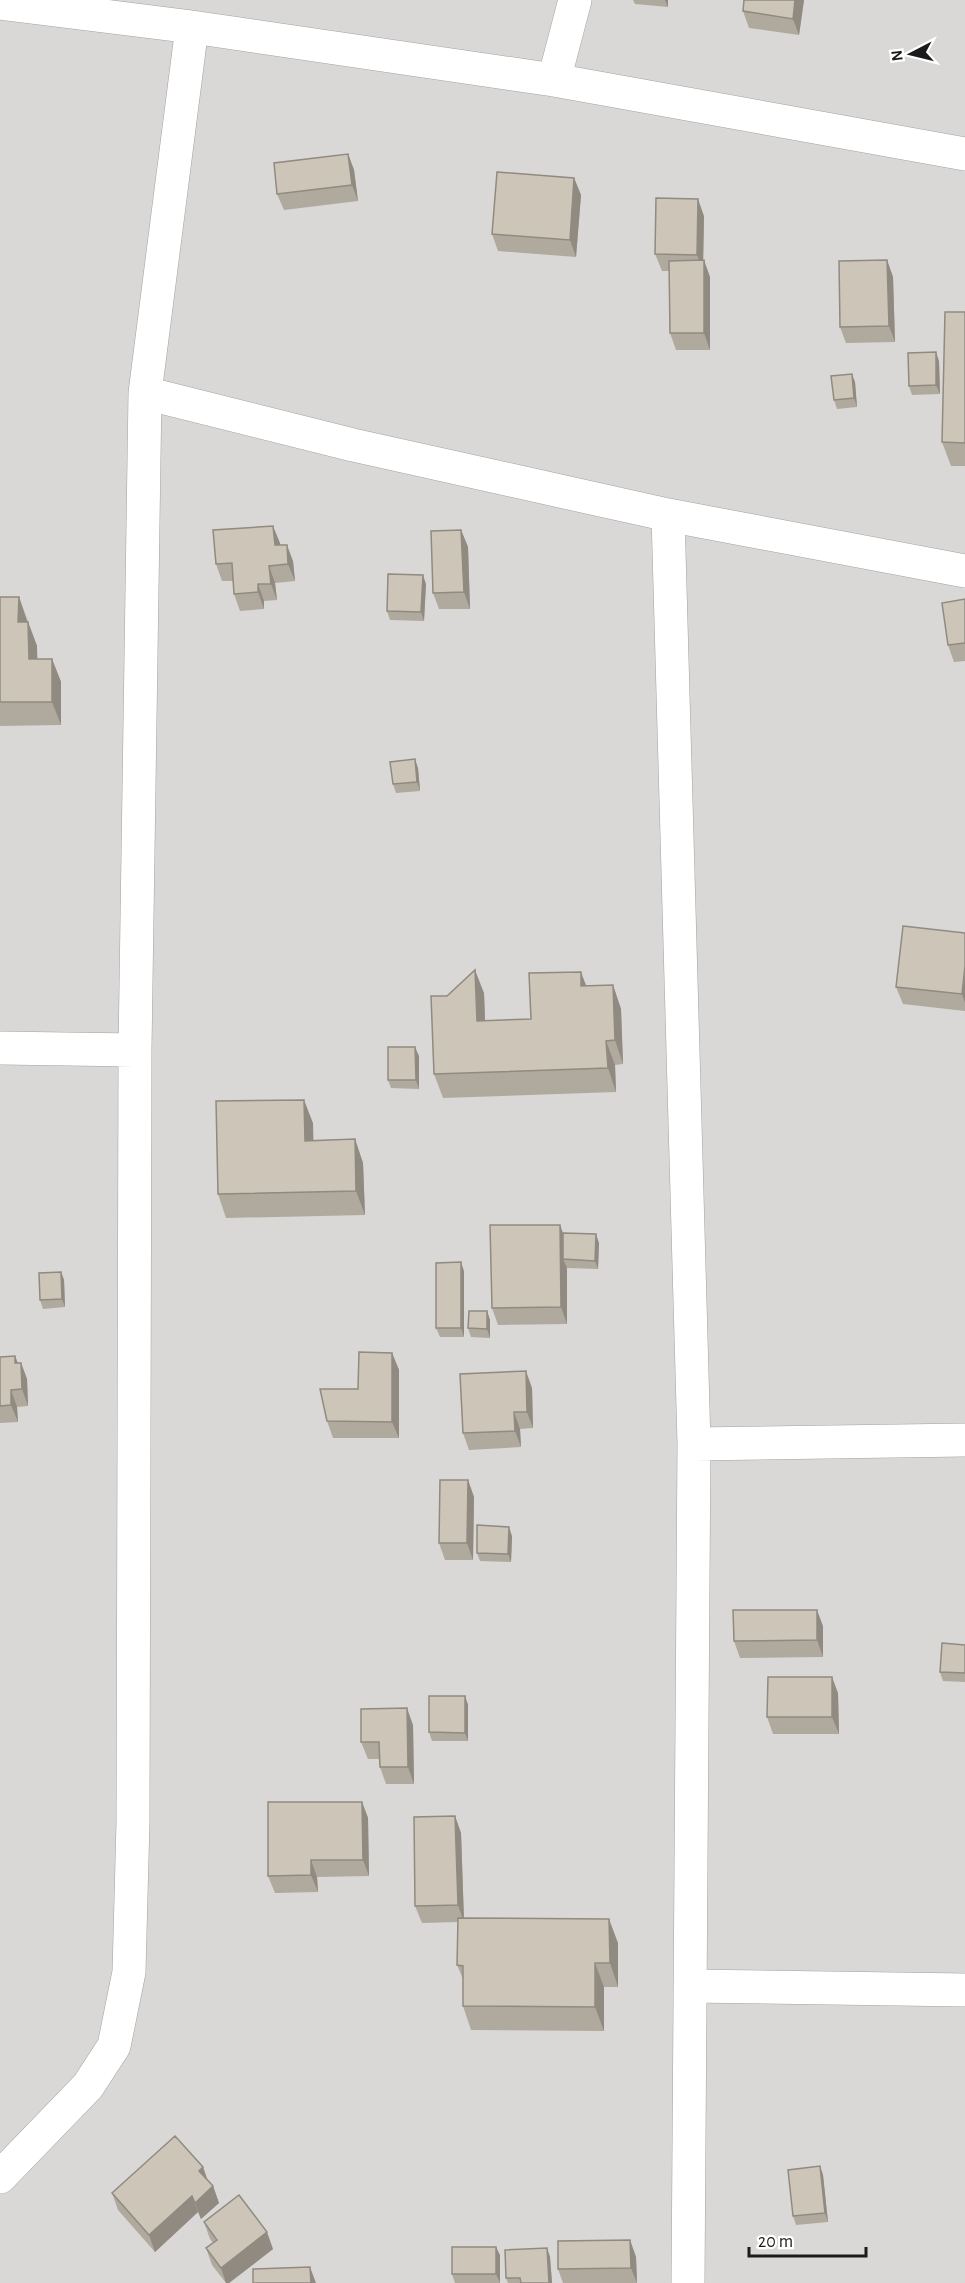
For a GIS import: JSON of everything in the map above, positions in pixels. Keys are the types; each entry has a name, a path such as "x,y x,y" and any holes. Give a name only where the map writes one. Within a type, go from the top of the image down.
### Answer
{"street":[{"path":"554,80 575,0"},
{"path":"0,3 192,27 554,80 965,154"},
{"path":"0,2177 88,2086 114,2046 129,1972 133,1822 135,1050 145,393 192,27"},
{"path":"145,393 353,445 668,515 965,571"},
{"path":"668,515 694,1444 688,2283"},
{"path":"0,1048 135,1050"},
{"path":"694,1444 965,1440"},
{"path":"690,1986 965,1990"}],"shaded area":[{"path":"0,0 965,0 965,2283 0,2283"}],"building":[{"path":"744,0 795,0 793,19 743,11"},
{"path":"348,154 352,185 277,194 274,163"},
{"path":"497,172 574,178 570,240 492,234"},
{"path":"656,198 698,199 697,255 655,254"},
{"path":"704,260 704,333 670,333 669,261"},
{"path":"887,260 889,326 840,327 839,261"},
{"path":"945,312 965,312 965,443 942,442"},
{"path":"936,352 936,385 909,386 908,353"},
{"path":"852,374 854,398 834,400 831,376"},
{"path":"273,526 275,545 287,545 288,564 269,566 271,584 258,584 258,592 234,594 232,563 216,564 213,530"},
{"path":"461,530 464,592 433,593 431,531"},
{"path":"388,574 423,575 421,612 387,611"},
{"path":"0,597 19,597 18,622 28,622 29,659 52,659 52,702 0,702"},
{"path":"965,599 965,643 948,645 942,603"},
{"path":"415,759 417,782 393,784 390,762"},
{"path":"903,926 965,933 962,994 896,987"},
{"path":"475,970 477,1021 531,1019 529,973 581,972 581,986 613,985 615,1040 606,1041 608,1068 434,1074 431,996 447,996"},
{"path":"388,1047 415,1047 416,1080 388,1080"},
{"path":"304,1100 305,1141 355,1139 356,1191 218,1194 216,1101"},
{"path":"490,1225 560,1225 561,1307 492,1308"},
{"path":"563,1233 596,1234 595,1261 563,1259"},
{"path":"461,1262 461,1328 436,1328 436,1263"},
{"path":"61,1272 62,1299 40,1300 39,1273"},
{"path":"469,1311 487,1311 487,1329 468,1328"},
{"path":"359,1352 392,1353 392,1422 327,1421 320,1389 358,1389"},
{"path":"15,1356 15,1363 21,1363 22,1389 11,1390 11,1405 0,1406 0,1357"},
{"path":"526,1371 527,1412 514,1412 515,1431 463,1433 460,1374"},
{"path":"440,1480 468,1480 467,1543 439,1543"},
{"path":"477,1525 509,1527 508,1554 477,1553"},
{"path":"733,1610 817,1610 817,1640 734,1641"},
{"path":"942,1643 965,1645 965,1673 940,1672"},
{"path":"768,1677 832,1677 832,1717 767,1717"},
{"path":"429,1696 465,1696 465,1733 429,1732"},
{"path":"407,1708 408,1767 380,1767 379,1742 361,1742 361,1709"},
{"path":"268,1802 362,1802 363,1860 311,1860 311,1875 268,1876"},
{"path":"455,1816 458,1905 415,1906 414,1817"},
{"path":"458,1918 609,1919 610,1963 595,1963 595,2007 463,2006 463,1966 457,1965"},
{"path":"175,2136 203,2167 199,2171 213,2186 195,2203 192,2196 149,2235 112,2193"},
{"path":"820,2166 825,2213 793,2216 788,2170"},
{"path":"239,2195 267,2232 221,2268 206,2248 217,2240 204,2222"},
{"path":"630,2240 631,2268 558,2269 558,2241"},
{"path":"452,2247 496,2247 496,2274 452,2274"},
{"path":"547,2248 549,2283 521,2283 520,2278 506,2278 505,2250"},
{"path":"310,2267 311,2283 253,2283 253,2269"}]}
